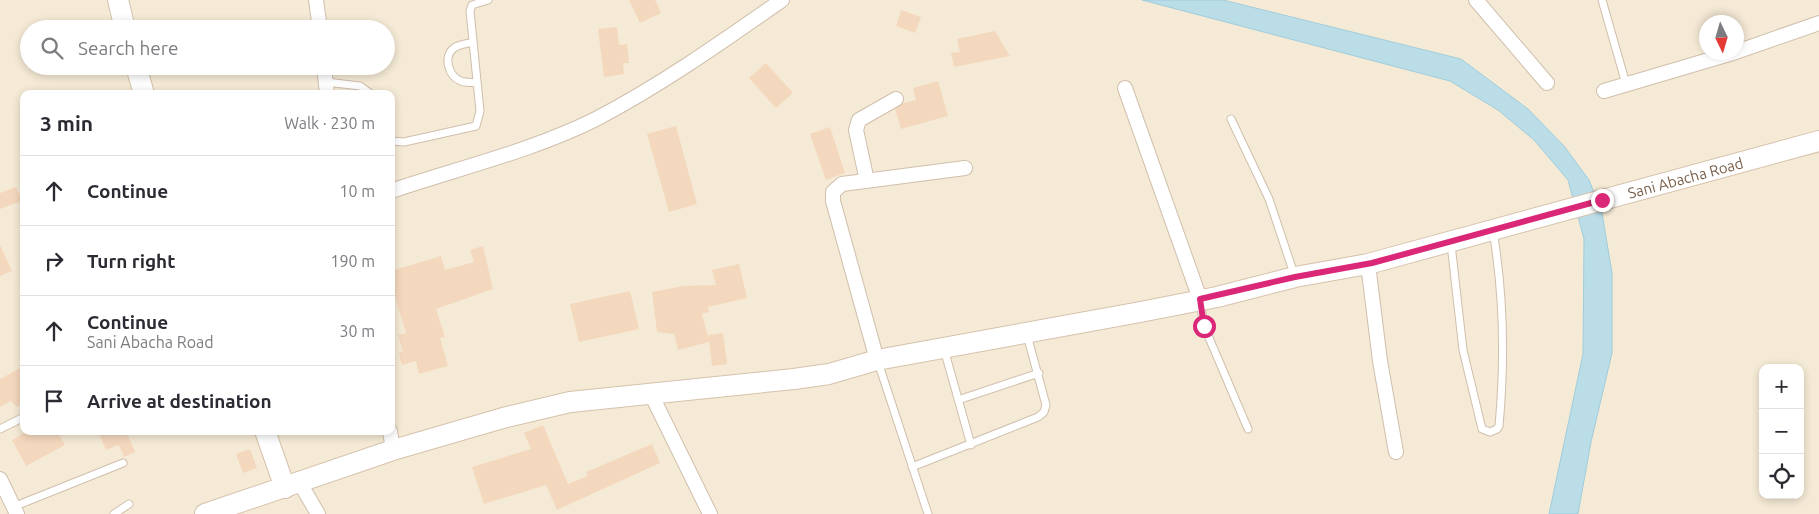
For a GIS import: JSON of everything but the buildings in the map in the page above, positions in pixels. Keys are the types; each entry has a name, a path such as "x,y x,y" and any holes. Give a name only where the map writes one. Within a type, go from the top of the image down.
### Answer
{"street":[{"path":"118,0 123,20"},
{"path":"316,0 319,20"},
{"path":"395,190 538,143 595,119 690,63 782,0"},
{"path":"1476,0 1548,83"},
{"path":"1744,49 1819,23"},
{"path":"1604,91 1708,60"},
{"path":"139,75 143,90"},
{"path":"325,75 327,88"},
{"path":"1125,88 1200,299"},
{"path":"868,181 856,130 859,120 896,99"},
{"name":"Sani Abacha Road","path":"293,485 391,441 570,402 829,374 877,360 1200,299 1295,277 1368,264 1819,141"},
{"path":"877,360 833,201 833,192 842,184 965,168"},
{"path":"1368,264 1396,452"},
{"path":"651,394 710,514"},
{"path":"267,435 293,485 318,514"},
{"path":"0,479 15,510"},
{"path":"205,514 293,485"}],"lane":[{"path":"395,141 404,142 476,126 480,119 470,11 472,5 488,0"},
{"path":"1602,0 1626,84"},
{"path":"473,42 455,46 448,53 448,62 456,78 462,82 477,83"},
{"path":"327,88 360,86 366,90"},
{"path":"1231,118 1269,199 1295,277"},
{"path":"1450,242 1463,350 1482,429 1490,432 1499,426 1504,334 1498,262 1493,230"},
{"path":"1200,299 1204,326 1248,429"},
{"path":"912,467 971,445 1038,417 1044,412 1046,405 1026,332"},
{"path":"944,348 971,445"},
{"path":"877,360 928,514"},
{"path":"958,400 1038,373"},
{"path":"0,429 20,419"},
{"path":"15,510 123,463"},
{"path":"114,514 130,504"}],"shaded area":[{"path":"0,0 1142,0 1450,81 1498,110 1534,140 1568,180 1584,239 1583,354 1549,514 0,514"},
{"path":"1223,0 1819,0 1819,514 1578,514 1591,442 1612,353 1612,272 1564,146 1528,109 1461,59"}],"water":[{"path":"1142,0 1223,0 1461,59 1528,109 1564,146 1589,180 1602,213 1612,273 1612,353 1591,442 1578,514 1549,514 1583,354 1584,239 1568,180 1534,140 1498,110 1450,81"}],"route":[{"path":"1204,326 1200,299 1295,277 1372,263 1602,200"}]}
